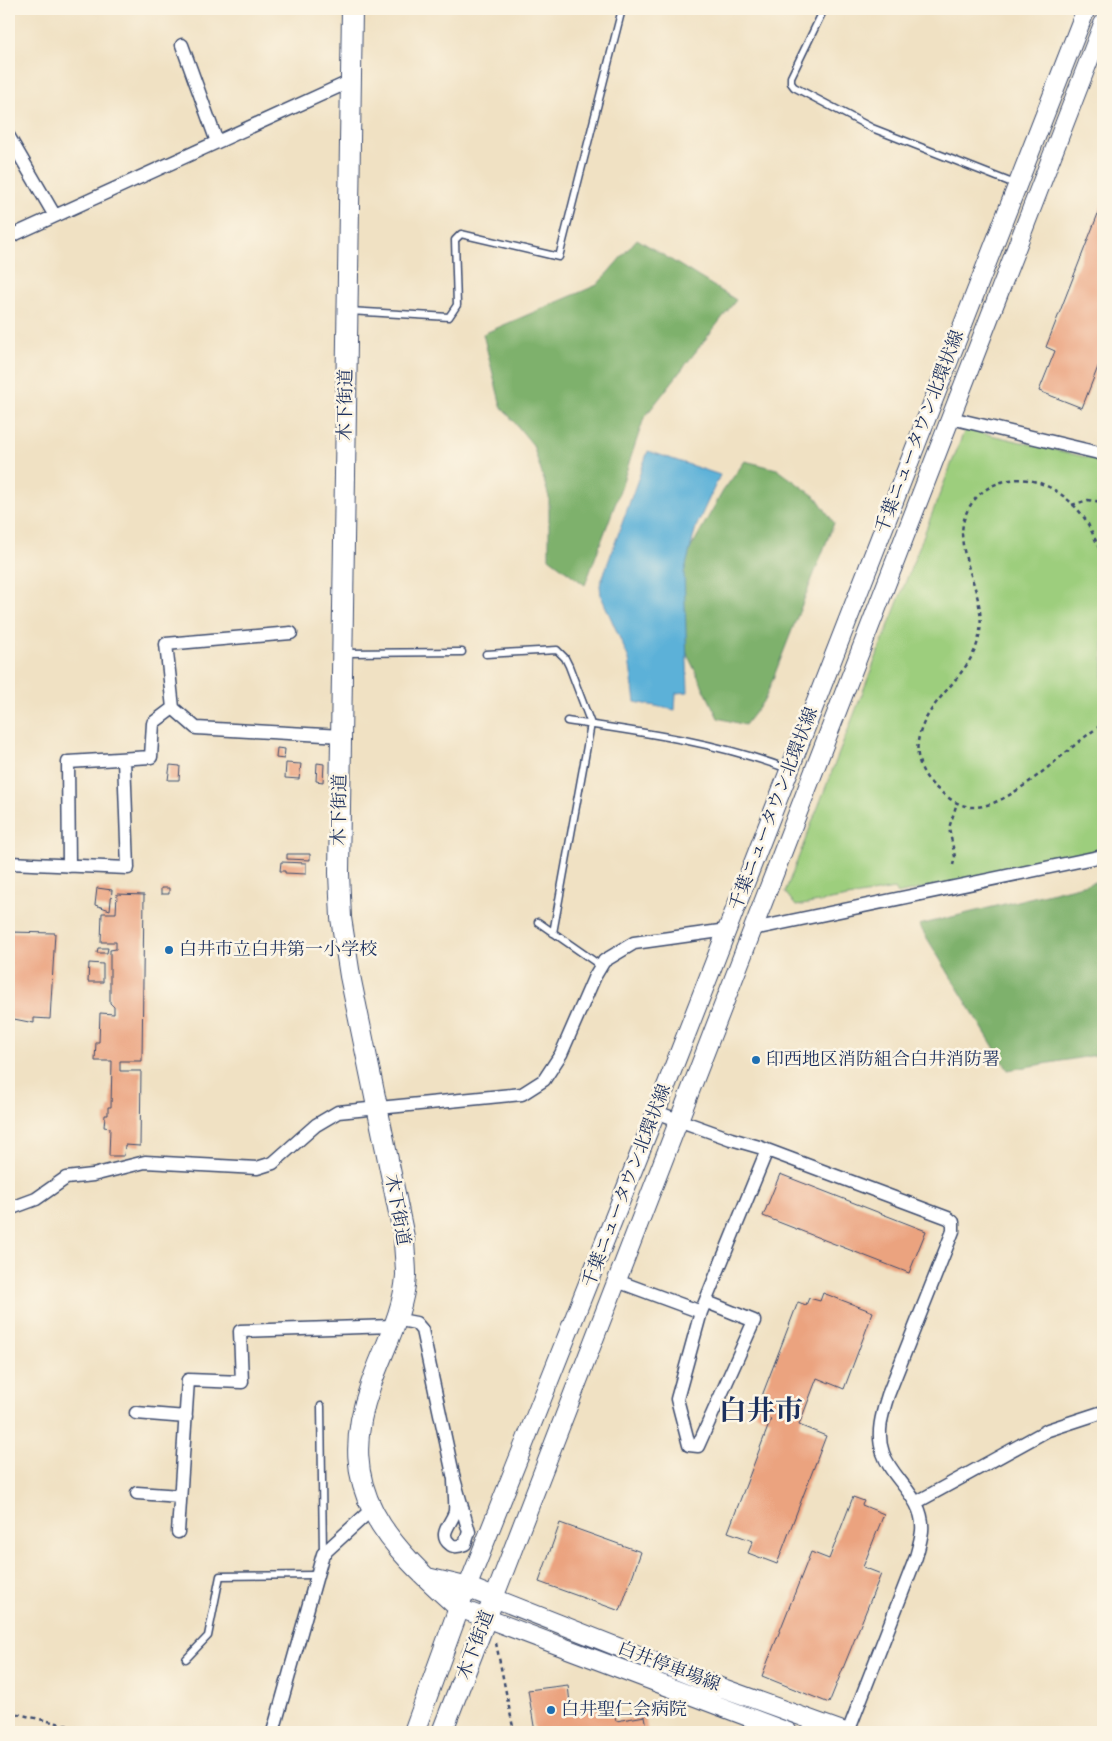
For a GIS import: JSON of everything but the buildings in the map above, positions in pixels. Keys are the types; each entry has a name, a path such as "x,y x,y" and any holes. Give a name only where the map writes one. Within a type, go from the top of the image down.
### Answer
{"main road":[{"name":"木下街道","path":"352,9 344,653 339,873 342,918 350,976 404,1237 406,1276 401,1305 369,1389 361,1422 360,1468 371,1510 394,1546 425,1578 459,1608 414,1732"},
{"name":"千葉ニュータウン北環状線","path":"459,1608 656,1112 1086,9"},
{"name":"千葉ニュータウン北環状線","path":"494,1598 1103,24"},
{"name":"木下街道","path":"425,1578 468,1588 494,1598 442,1732"},
{"name":"白井停車場線","path":"494,1598 709,1683 846,1732"},
{"name":"白井停車場線","path":"459,1608 788,1732"}],"street":[{"path":"182,45 217,142"},
{"path":"9,237 351,80"},
{"path":"9,137 55,216"},
{"path":"951,418 1103,454"},
{"path":"291,633 166,644 172,708 196,728 342,736"},
{"path":"69,866 68,762 151,756 152,723 172,708"},
{"path":"9,863 128,868 124,759"},
{"path":"753,929 1103,856"},
{"path":"9,1210 36,1198 66,1178 93,1175 145,1162 257,1168 273,1163 316,1124 338,1112 522,1094 544,1080 561,1054 601,966 619,950 634,942 727,930"},
{"path":"656,1112 767,1150 939,1214 953,1222 953,1231 888,1396 881,1420 880,1439 883,1453 916,1502 922,1529 916,1557 846,1732"},
{"path":"617,1281 704,1307 754,1321 698,1446 688,1445 677,1399 704,1307 767,1150"},
{"path":"178,1532 188,1380 242,1382 240,1331 394,1322 416,1323 422,1330 454,1478"},
{"path":"916,1502 1048,1430 1103,1412"},
{"path":"136,1413 186,1417"},
{"path":"137,1493 180,1496"},
{"path":"273,1732 323,1554 371,1510"}],"lane":[{"path":"348,310 449,318 458,305 455,240 461,234 559,257 622,9"},
{"path":"824,9 791,77 791,83 794,87 872,128 1017,184"},
{"path":"486,654 557,650 565,658 569,666 591,724 553,933"},
{"path":"344,653 462,652"},
{"path":"567,721 670,737 755,756 789,770"},
{"path":"538,922 601,966"},
{"path":"321,1406 323,1554"},
{"path":"186,1659 208,1636 220,1576 317,1575"}],"path":[{"path":"1103,556 1085,520 1064,497 1044,484 1014,478 998,482 974,499 965,515 962,543 979,598 981,618 978,642 966,665 923,723 917,742 920,766 924,774 940,792 957,803 974,807 1009,796 1103,724"},
{"path":"1072,505 1088,500 1103,502"},
{"path":"953,865 955,857 949,828 957,803"},
{"path":"496,1643 514,1732"},
{"path":"9,1712 96,1732"}],"green space":[{"path":"637,239 736,300 644,418 616,502 585,585 549,558 549,497 533,445 501,406 483,334 597,285"},
{"path":"965,429 1103,461 1103,849 897,894 894,889 796,906 785,892"},
{"path":"745,461 777,469 817,498 834,523 765,699 745,725 718,718 687,654 670,585 723,491"},
{"path":"1103,880 1103,1054 1008,1070 919,925"}],"water":[{"path":"648,451 720,475 696,527 684,573 688,692 676,693 675,710 635,702 629,659 601,596 600,585"}],"place":[{"name":"白井市立白井第一小学校","path":"169,950"},
{"name":"印西地区消防組合白井消防署","path":"756,1060"},
{"name":"白井聖仁会病院","path":"551,1710"}],"district":[{"name":"白井市","path":"761,1413"}]}
